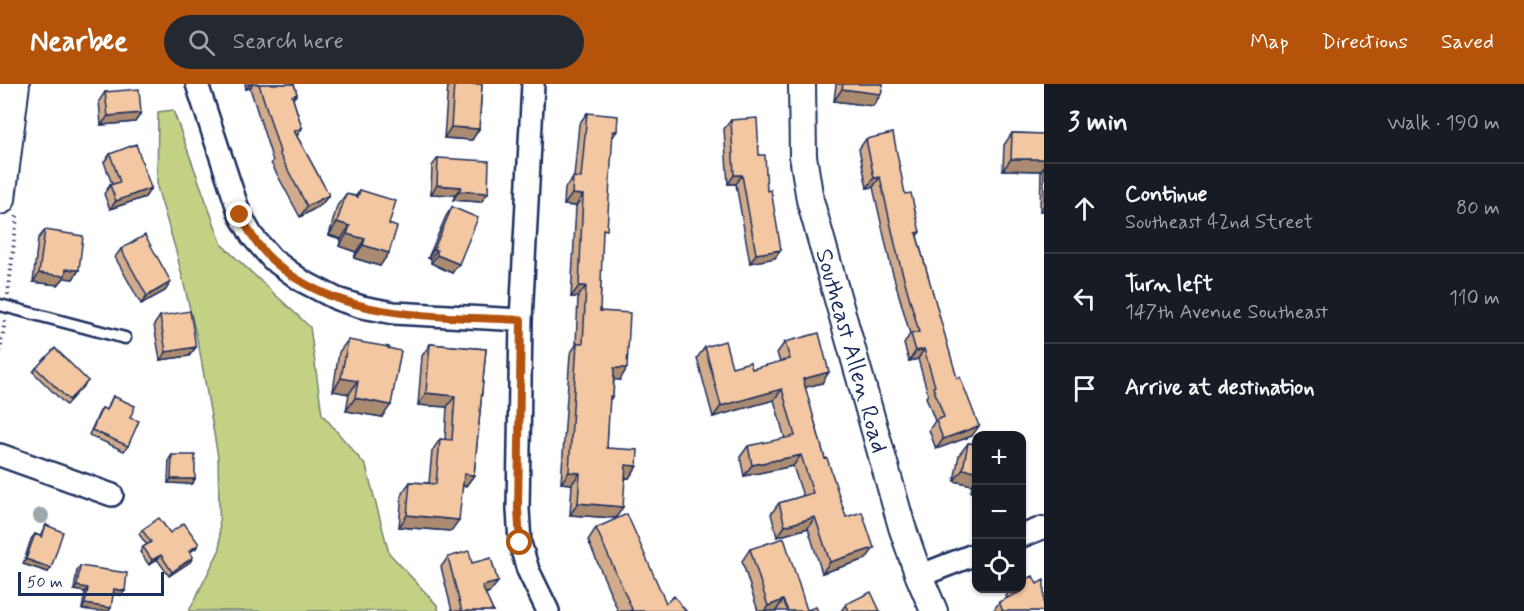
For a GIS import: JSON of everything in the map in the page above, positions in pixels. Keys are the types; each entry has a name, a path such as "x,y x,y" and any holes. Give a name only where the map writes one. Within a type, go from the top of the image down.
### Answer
{"main road":[{"path":"0,199 14,84"}],"street":[{"path":"197,84 240,215 252,236 272,260 302,281 337,299 362,307 394,313 521,320"},
{"path":"533,84 521,320 518,509 520,543 528,570 548,611"},
{"name":"Southeast Allen Road","path":"802,84 803,156 810,200 902,527 934,611"},
{"path":"0,455 112,495"},
{"path":"1026,534 1042,528"},
{"path":"919,576 972,556"}],"lane":[{"path":"0,305 125,338"}],"green space":[{"path":"173,110 222,245 310,327 322,414 366,466 389,553 437,605 439,611 189,611 220,549 218,457 199,347 176,251 157,187 158,112"}],"building":[{"path":"259,84 294,84 297,94 292,96 302,128 294,131 329,195 307,206 279,153"},
{"path":"454,84 482,84 479,129 451,127"},
{"path":"843,84 883,84 881,94 842,89"},
{"path":"139,89 141,113 108,116 105,92"},
{"path":"587,113 618,116 617,131 613,131 607,230 603,229 600,311 630,313 627,368 614,368 607,448 638,450 637,466 626,465 623,507 578,503 580,473 569,472 577,343 583,343 586,286 579,286 583,195 572,194 573,177 581,178"},
{"path":"757,118 759,155 765,155 767,191 771,190 781,250 756,254 742,175 734,175 731,120"},
{"path":"893,133 905,194 911,193 920,232 916,233 957,378 960,377 979,426 943,439 936,420 944,417 933,387 935,386 924,349 916,351 911,334 919,332 898,257 880,177 874,178 866,139"},
{"path":"1012,133 1044,134 1044,159 1011,159"},
{"path":"136,144 151,188 116,201 110,185 120,182 110,154"},
{"path":"438,158 489,161 488,193 459,191 461,187 437,185"},
{"path":"360,190 396,201 389,224 397,227 389,253 363,245 365,239 347,234 350,226 337,222 346,194 358,197"},
{"path":"452,207 478,218 459,264 437,255 437,250 434,249"},
{"path":"45,230 83,236 79,270 66,269 65,276 39,273"},
{"path":"145,235 171,282 147,296 121,249"},
{"path":"190,311 196,347 166,352 160,316"},
{"path":"819,333 829,372 803,379 825,459 827,458 846,517 862,512 874,548 830,562 815,517 785,526 779,503 813,493 801,455 752,465 748,446 795,436 782,389 721,406 705,347 725,341 732,367 750,362 752,369 790,359 785,342"},
{"path":"348,340 401,351 391,405 355,398 358,381 341,378"},
{"path":"430,344 486,349 474,475 464,474 459,520 407,515 410,482 436,484 440,439 452,440 455,396 426,393"},
{"path":"55,348 88,381 69,400 36,368"},
{"path":"113,396 135,406 130,418 139,421 128,446 92,430 102,408 107,410"},
{"path":"968,443 972,444 972,470 963,469"},
{"path":"172,455 195,455 195,479 171,479"},
{"path":"627,514 666,603 674,596 686,611 630,611 632,609 596,528"},
{"path":"159,518 170,533 184,523 199,544 189,551 193,557 172,572 161,555 152,560 143,547 151,542 142,530"},
{"path":"46,525 63,532 51,568 26,559 35,534 42,537"},
{"path":"784,538 807,610 816,607 818,611 788,611 783,600 768,606 750,549"},
{"path":"469,551 472,563 491,558 498,582 482,586 493,611 462,611 448,557"},
{"path":"80,566 127,573 125,591 114,589 111,608 85,604 88,588 77,586"},
{"path":"1033,576 1037,584 1044,580 1044,611 1003,611 999,602 1018,593 1026,593 1026,579"},
{"path":"871,592 880,611 849,611 846,604"}],"route":[{"path":"240,215 252,236 272,260 302,281 337,299 362,307 394,313 521,320 518,509 520,543"}]}
